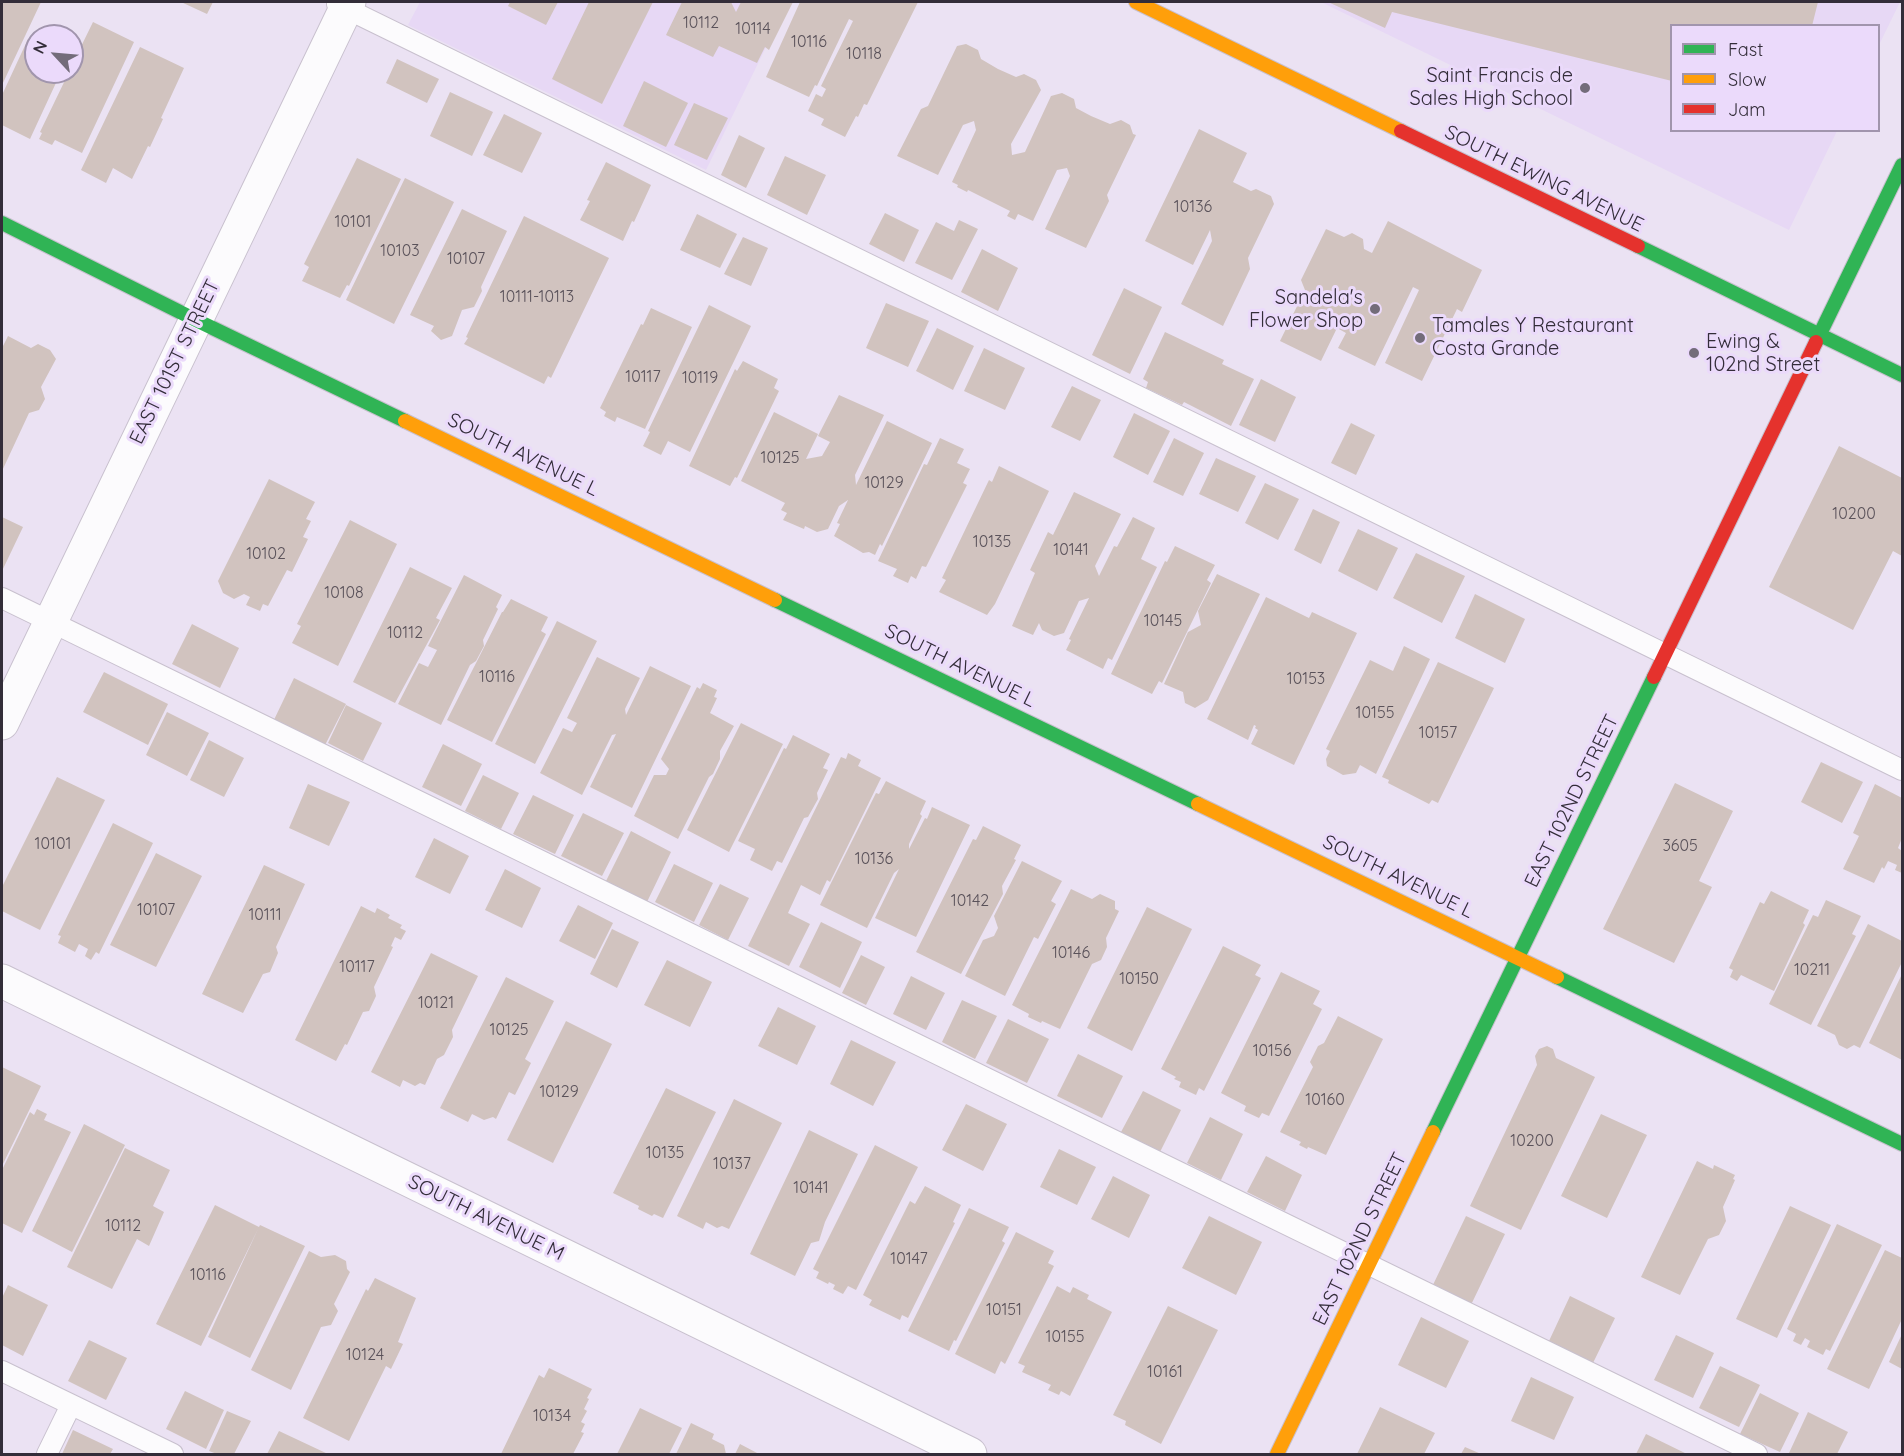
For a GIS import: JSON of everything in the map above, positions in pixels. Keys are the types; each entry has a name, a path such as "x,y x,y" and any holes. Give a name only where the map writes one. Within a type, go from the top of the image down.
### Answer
{"street":[{"name":"SOUTH EWING AVENUE","path":"1136,2 1902,375"},
{"name":"EAST 101ST STREET","path":"2,723 196,320 342,4"},
{"name":"EAST 102ND STREET","path":"1277,1455 1902,165"},
{"name":"SOUTH AVENUE L","path":"2,224 196,320 1902,1144"},
{"name":"SOUTH AVENUE M","path":"2,981 970,1455"}],"lane":[{"path":"342,4 1902,770"},
{"path":"2,598 1757,1455"},
{"path":"2,1371 173,1455"},
{"path":"47,1455 71,1405"}],"shaded area":[{"path":"420,2 788,2 706,170 408,25"},
{"name":"Saint Francis de Sales High School","path":"1321,2 1900,2 1880,43 1880,24 1670,24 1670,132 1837,132 1789,230"}],"building":[{"path":"2,2 41,2 31,24 24,24 24,38 2,85"},
{"path":"181,2 213,2 207,14"},
{"path":"510,2 558,2 546,25 508,6"},
{"path":"589,2 653,2 602,104 552,79"},
{"path":"682,2 731,2 736,12 741,2 793,2 769,50 765,47 757,63 719,46 713,57 666,35"},
{"path":"800,2 918,2 867,105 864,104 845,137 821,125 824,119 808,111 816,94 822,97 826,89 821,86 853,21 849,19 817,86 815,85 809,97 766,77"},
{"path":"1328,2 1818,2 1812,24 1670,24 1670,81 1392,12 1385,28"},
{"path":"93,22 134,42 82,153 55,140 52,145 39,139 42,133 40,132 63,84 84,84 84,40"},
{"path":"966,44 978,50 981,59 998,69 1016,77 1024,74 1036,80 1041,90 1011,144 1012,155 1025,152 1051,96 1062,93 1074,99 1076,108 1110,124 1121,120 1130,125 1133,134 1136,135 1107,195 1109,201 1086,248 1045,229 1070,176 1067,168 1057,170 1033,221 1018,214 1015,220 1007,216 1010,211 968,190 967,192 957,187 958,185 952,182 976,130 974,121 963,125 938,175 897,156 921,109 928,106 957,46"},
{"path":"140,47 184,68 150,147 148,146 132,179 113,168 106,183 81,170"},
{"path":"24,48 24,84 55,84 30,139 2,125 2,95"},
{"path":"397,59 439,79 427,103 386,83"},
{"path":"644,81 688,103 666,147 623,126"},
{"path":"450,92 493,112 472,156 430,136"},
{"path":"694,103 728,118 707,160 674,145"},
{"path":"504,114 542,133 522,173 483,155"},
{"path":"1199,129 1247,153 1233,182 1251,191 1256,189 1271,196 1274,204 1248,258 1250,269 1223,326 1181,304 1212,241 1210,230 1193,265 1145,241"},
{"path":"739,135 765,148 746,188 721,175"},
{"path":"785,156 826,175 807,215 767,195"},
{"path":"357,158 401,179 349,286 347,285 340,298 302,281 309,267 304,264"},
{"path":"606,162 651,185 623,241 580,220"},
{"path":"405,178 454,202 394,324 346,300"},
{"path":"462,209 507,231 474,307 462,310 452,336 441,340 431,331 434,326 410,315"},
{"path":"885,213 919,230 904,262 869,244"},
{"path":"697,214 737,234 720,268 680,250"},
{"path":"524,216 609,258 551,378 548,376 544,384 464,344"},
{"path":"959,220 978,229 952,280 915,263 936,222 954,231"},
{"path":"1388,221 1482,270 1462,312 1457,309 1422,381 1385,363 1419,290 1413,287 1375,366 1338,348 1346,333 1337,328 1321,361 1280,341 1305,290 1301,280 1326,229 1344,237 1352,233 1363,239 1364,249 1372,253"},
{"path":"743,237 768,248 751,286 724,274"},
{"path":"982,249 1018,268 998,311 961,292"},
{"path":"1124,288 1162,307 1130,374 1092,355"},
{"path":"886,303 929,321 908,367 866,348"},
{"path":"709,305 751,326 690,452 668,441 661,455 643,446 650,432 648,431"},
{"path":"651,308 692,327 645,429 617,417 615,422 604,416 606,412 600,408"},
{"path":"937,328 974,346 953,390 916,371"},
{"path":"1165,332 1224,360 1222,364 1254,379 1231,426 1184,402 1182,405 1146,388 1148,382 1143,379"},
{"path":"8,336 31,348 38,344 50,350 56,359 41,387 45,399 39,410 29,413 2,471 2,348"},
{"path":"984,348 1025,368 1005,410 964,391"},
{"path":"743,361 778,379 774,388 779,391 737,478 735,477 730,486 689,466 735,369 737,371"},
{"path":"1261,379 1296,397 1275,442 1239,425"},
{"path":"1072,386 1101,400 1080,441 1051,427"},
{"path":"839,395 884,415 855,475 856,485 887,421 932,443 882,546 880,544 875,555 869,552 863,553 834,536 840,524 837,523 848,500 839,506 828,529 817,532 783,520 787,513 781,510 785,503 741,481 774,412 818,434 806,459 822,456 830,442 818,436"},
{"path":"1134,413 1170,431 1148,475 1113,457"},
{"path":"1351,423 1375,435 1356,475 1331,463"},
{"path":"940,438 964,449 957,463 970,469 963,483 967,485 926,567 922,566 916,579 911,576 908,583 893,576 897,569 878,561 924,464 927,465"},
{"path":"1174,438 1204,453 1183,496 1153,482"},
{"path":"1839,446 1902,478 1902,556 1893,551 1853,630 1769,587"},
{"path":"1216,458 1256,476 1238,512 1199,494"},
{"path":"999,466 1049,491 995,604 987,615 939,592 946,580 942,578 989,480 992,482"},
{"path":"269,479 315,502 306,519 311,521 303,537 308,539 292,572 287,570 268,606 263,604 260,611 246,605 250,597 244,594 234,599 223,593 218,581"},
{"path":"1265,483 1299,499 1278,540 1245,523"},
{"path":"1074,492 1121,514 1095,566 1099,576 1114,546 1117,547 1133,517 1155,528 1141,559 1157,567 1112,660 1108,658 1103,669 1066,650 1089,598 1079,601 1064,633 1054,636 1042,630 1039,623 1033,635 1012,626 1035,573 1030,570 1048,532 1053,535"},
{"path":"1313,509 1340,522 1321,564 1294,550"},
{"path":"2,517 23,527 2,571"},
{"path":"350,520 397,544 338,666 292,643 301,626 297,624"},
{"path":"1358,529 1398,548 1377,591 1338,571"},
{"path":"1175,546 1215,565 1207,580 1211,583 1162,683 1159,681 1152,694 1111,674 1165,561 1167,562"},
{"path":"1416,553 1465,576 1442,623 1393,598"},
{"path":"410,567 452,588 436,618 440,620 395,703 353,682"},
{"path":"1217,574 1260,594 1208,700 1195,708 1185,703 1183,692 1164,684 1188,632 1201,625 1198,611"},
{"path":"464,575 502,595 483,640 484,646 476,661 470,665 441,725 398,704 419,663 428,667 437,650 428,646"},
{"path":"1475,594 1525,619 1505,663 1455,638"},
{"path":"1266,597 1309,618 1312,612 1357,633 1294,765 1251,744 1258,730 1256,726 1254,725 1248,740 1207,719"},
{"path":"511,599 548,617 541,631 546,634 492,742 447,720 502,612"},
{"path":"557,621 597,641 535,764 495,744"},
{"path":"192,624 239,648 220,688 172,664"},
{"path":"1404,646 1430,659 1376,774 1360,765 1356,773 1343,775 1327,766 1326,759 1330,751 1326,749 1370,660 1393,671"},
{"path":"597,657 640,678 625,709 626,715 650,666 691,686 632,808 590,787 616,734 612,735 582,795 540,773 563,728 572,732 577,723 567,718"},
{"path":"1438,662 1494,688 1438,803 1432,800 1429,804 1388,783 1389,780 1382,777"},
{"path":"104,672 168,704 148,745 83,712"},
{"path":"294,678 346,704 323,749 272,724"},
{"path":"703,683 717,690 714,697 717,698 710,713 734,726 720,751 720,759 713,774 709,777 678,839 634,816 654,775 666,775 669,769 661,759 697,687 700,689"},
{"path":"346,705 382,723 363,761 328,743"},
{"path":"167,712 209,733 187,776 146,755"},
{"path":"741,723 783,744 729,852 687,830"},
{"path":"793,735 830,754 823,768 828,770 817,793 818,799 808,817 804,818 782,863 777,861 772,871 750,860 755,849 738,841 784,748 786,749"},
{"path":"209,740 244,758 224,797 190,780"},
{"path":"443,744 482,764 461,806 422,787"},
{"path":"848,753 861,760 858,766 881,778 830,882 827,880 820,895 801,885 788,913 810,924 789,966 748,946 841,757 846,759"},
{"path":"1821,762 1863,782 1842,823 1801,802"},
{"path":"483,775 519,793 501,829 465,811"},
{"path":"57,777 105,800 40,930 2,911 2,887"},
{"path":"886,781 926,801 909,849 932,807 970,825 916,937 875,918 899,869 894,873 867,928 820,905 876,793 879,794"},
{"path":"1675,783 1733,811 1699,881 1712,887 1674,963 1603,929"},
{"path":"308,784 350,802 329,846 289,828"},
{"path":"1875,784 1902,798 1902,838 1898,848 1902,851 1902,873 1895,870 1897,865 1888,861 1884,869 1882,867 1874,883 1843,869 1859,836 1853,833"},
{"path":"533,795 574,815 555,854 513,834"},
{"path":"583,813 624,833 602,876 561,856"},
{"path":"113,823 153,843 99,954 96,952 91,960 85,956 88,949 79,944 75,952 58,943 61,936 58,935"},
{"path":"983,826 1021,845 1002,886 1003,894 961,974 916,952 973,839 976,840"},
{"path":"631,831 671,852 647,902 606,881"},
{"path":"434,838 469,856 450,894 415,877"},
{"path":"156,853 202,876 156,967 110,945"},
{"path":"1022,861 1062,881 1051,901 1056,904 1038,939 1034,937 1005,996 965,976 983,940 994,936 998,928 994,916"},
{"path":"674,864 713,883 694,922 655,902"},
{"path":"264,865 305,884 276,947 278,953 270,972 263,974 243,1013 202,994"},
{"path":"505,869 541,888 522,928 485,910"},
{"path":"720,884 749,898 728,940 699,925"},
{"path":"1071,889 1092,899 1100,894 1115,901 1115,909 1119,911 1106,938 1107,947 1101,960 1092,964 1060,1029 1028,1017 1029,1014 1012,1005"},
{"path":"1771,891 1809,910 1803,923 1805,925 1774,991 1741,975 1737,981 1730,977 1733,970 1729,968 1760,902 1764,904"},
{"path":"1826,900 1861,916 1852,934 1856,936 1811,1025 1769,1004 1813,915 1818,917"},
{"path":"578,905 613,923 595,959 559,941"},
{"path":"361,906 375,913 377,908 390,915 388,918 402,925 400,928 406,931 401,940 395,937 391,946 393,947 374,987 376,996 369,1011 363,1012 347,1045 345,1044 336,1061 295,1040"},
{"path":"1147,907 1192,929 1132,1051 1087,1028"},
{"path":"821,922 862,942 840,988 799,967"},
{"path":"1868,924 1902,941 1902,962 1860,1048 1854,1045 1847,1049 1839,1045 1835,1035 1817,1026"},
{"path":"612,929 639,942 617,988 590,974"},
{"path":"1223,946 1261,965 1255,975 1261,978 1204,1091 1199,1088 1196,1095 1179,1087 1181,1082 1174,1079 1176,1077 1161,1069"},
{"path":"431,953 478,976 452,1030 453,1037 444,1055 437,1059 425,1085 420,1083 415,1086 403,1080 400,1087 371,1072"},
{"path":"861,955 885,967 866,1005 842,993"},
{"path":"667,960 712,982 690,1027 644,1005"},
{"path":"1281,972 1320,991 1313,1004 1322,1009 1269,1116 1262,1113 1259,1118 1244,1111 1246,1106 1221,1093"},
{"path":"1902,974 1902,1060 1869,1043"},
{"path":"911,976 945,993 926,1030 893,1014"},
{"path":"506,977 554,1001 525,1059 531,1063 515,1095 509,1092 496,1119 493,1117 484,1120 472,1114 468,1122 440,1108"},
{"path":"962,1000 997,1016 975,1059 942,1042"},
{"path":"778,1007 816,1026 797,1065 758,1046"},
{"path":"1338,1016 1383,1039 1326,1155 1299,1145 1301,1142 1280,1132 1313,1067 1310,1062 1318,1046 1324,1043"},
{"path":"1008,1019 1049,1039 1027,1083 986,1063"},
{"path":"566,1021 612,1044 553,1163 507,1140"},
{"path":"851,1040 896,1062 873,1106 830,1084"},
{"path":"1547,1046 1553,1049 1556,1058 1595,1077 1521,1230 1470,1206 1537,1065 1535,1056 1539,1049"},
{"path":"1078,1054 1123,1076 1102,1118 1057,1096"},
{"path":"2,1067 41,1086 2,1166"},
{"path":"666,1088 716,1112 663,1218 654,1214 652,1216 638,1209 639,1206 613,1193"},
{"path":"1143,1091 1181,1110 1160,1152 1121,1132"},
{"path":"734,1099 782,1123 729,1229 722,1226 717,1228 706,1222 703,1229 677,1216"},
{"path":"966,1104 1007,1124 983,1171 942,1150"},
{"path":"37,1109 47,1114 44,1120 71,1132 22,1233 2,1223 2,1170 30,1112 34,1115"},
{"path":"1601,1114 1647,1135 1607,1218 1561,1196"},
{"path":"1210,1117 1243,1134 1221,1180 1187,1163"},
{"path":"84,1124 125,1145 72,1252 32,1231"},
{"path":"809,1130 858,1154 825,1222 819,1241 811,1243 795,1276 750,1254"},
{"path":"875,1145 918,1167 856,1290 848,1286 843,1294 833,1289 835,1285 816,1278 819,1272 813,1269"},
{"path":"125,1148 170,1170 153,1206 164,1212 149,1246 137,1239 112,1289 67,1267"},
{"path":"1059,1149 1096,1167 1077,1205 1040,1187"},
{"path":"1266,1156 1302,1175 1285,1211 1247,1192"},
{"path":"1697,1161 1713,1169 1714,1165 1735,1175 1733,1179 1735,1180 1723,1207 1726,1221 1719,1235 1708,1239 1680,1295 1641,1277"},
{"path":"1113,1176 1150,1195 1129,1238 1091,1219"},
{"path":"925,1186 961,1205 953,1222 955,1223 908,1318 902,1315 900,1320 869,1305 872,1300 863,1295 910,1201 915,1204"},
{"path":"215,1205 305,1246 250,1358 208,1337 258,1229 201,1346 156,1324"},
{"path":"1790,1206 1831,1225 1777,1338 1736,1319"},
{"path":"969,1208 1009,1227 1002,1241 1005,1243 949,1351 908,1331"},
{"path":"1209,1216 1262,1242 1236,1295 1182,1268"},
{"path":"1466,1216 1505,1234 1470,1307 1431,1289"},
{"path":"1837,1224 1882,1245 1830,1351 1826,1349 1823,1355 1807,1347 1810,1341 1805,1338 1801,1345 1793,1341 1796,1334 1787,1329"},
{"path":"1016,1232 1054,1251 1048,1263 1054,1266 1005,1364 1001,1361 995,1374 955,1354"},
{"path":"1885,1250 1902,1258 1902,1319 1869,1389 1827,1369"},
{"path":"309,1251 321,1257 335,1255 346,1261 350,1272 334,1304 338,1311 331,1325 321,1327 291,1390 251,1370"},
{"path":"375,1278 416,1298 398,1342 403,1344 391,1369 386,1366 349,1441 303,1418 366,1289 368,1291"},
{"path":"8,1285 48,1305 23,1356 2,1345 2,1298"},
{"path":"1057,1286 1070,1293 1073,1287 1089,1295 1087,1299 1112,1312 1070,1396 1061,1391 1059,1395 1048,1390 1051,1385 1022,1372 1025,1366 1018,1363"},
{"path":"1570,1296 1615,1318 1593,1363 1549,1341"},
{"path":"1168,1306 1218,1330 1161,1444 1125,1425 1126,1421 1113,1415"},
{"path":"1421,1317 1469,1341 1446,1388 1398,1365"},
{"path":"1902,1334 1902,1369 1889,1362"},
{"path":"1676,1335 1714,1353 1693,1398 1654,1380"},
{"path":"89,1340 127,1358 106,1400 68,1381"},
{"path":"1720,1366 1760,1385 1739,1427 1699,1408"},
{"path":"549,1368 592,1389 584,1409 587,1411 581,1422 585,1424 581,1432 584,1433 573,1454 501,1454 539,1375 544,1378"},
{"path":"1531,1377 1574,1397 1554,1440 1511,1421"},
{"path":"185,1391 224,1410 206,1449 166,1429"},
{"path":"1760,1393 1799,1413 1780,1452 1740,1434"},
{"path":"1380,1407 1435,1433 1424,1454 1357,1454"},
{"path":"640,1408 682,1428 669,1454 617,1454"},
{"path":"227,1411 251,1421 234,1454 217,1454 209,1451"},
{"path":"1808,1412 1848,1432 1837,1454 1789,1453"},
{"path":"691,1423 714,1434 712,1439 724,1445 726,1454 676,1454"},
{"path":"73,1430 113,1449 110,1454 62,1454"},
{"path":"279,1431 328,1454 267,1454"},
{"path":"1646,1434 1687,1454 1636,1454"},
{"path":"740,1444 759,1454 735,1454"},
{"path":"1465,1447 1481,1454 1461,1454"}],"traffic: fast":[{"path":"1816,342 1902,165"},
{"path":"2,223 405,421"},
{"path":"1638,246 1902,375"},
{"path":"775,600 1198,804"},
{"path":"1433,1132 1654,677"},
{"path":"1557,977 1902,1144"}],"traffic: slow":[{"path":"1136,2 1401,131"},
{"path":"405,421 775,600"},
{"path":"1198,804 1557,977"},
{"path":"1277,1454 1433,1132"}],"traffic: jam":[{"path":"1401,131 1638,246"},
{"path":"1654,677 1816,342"}],"place":[{"name":"Saint Francis de Sales High School","path":"1585,88"},
{"name":"Sandela's Flower Shop","path":"1375,309"},
{"name":"Tamales Y Restaurant Costa Grande","path":"1420,338"},
{"name":"Ewing & 102nd Street","path":"1694,353"}]}
